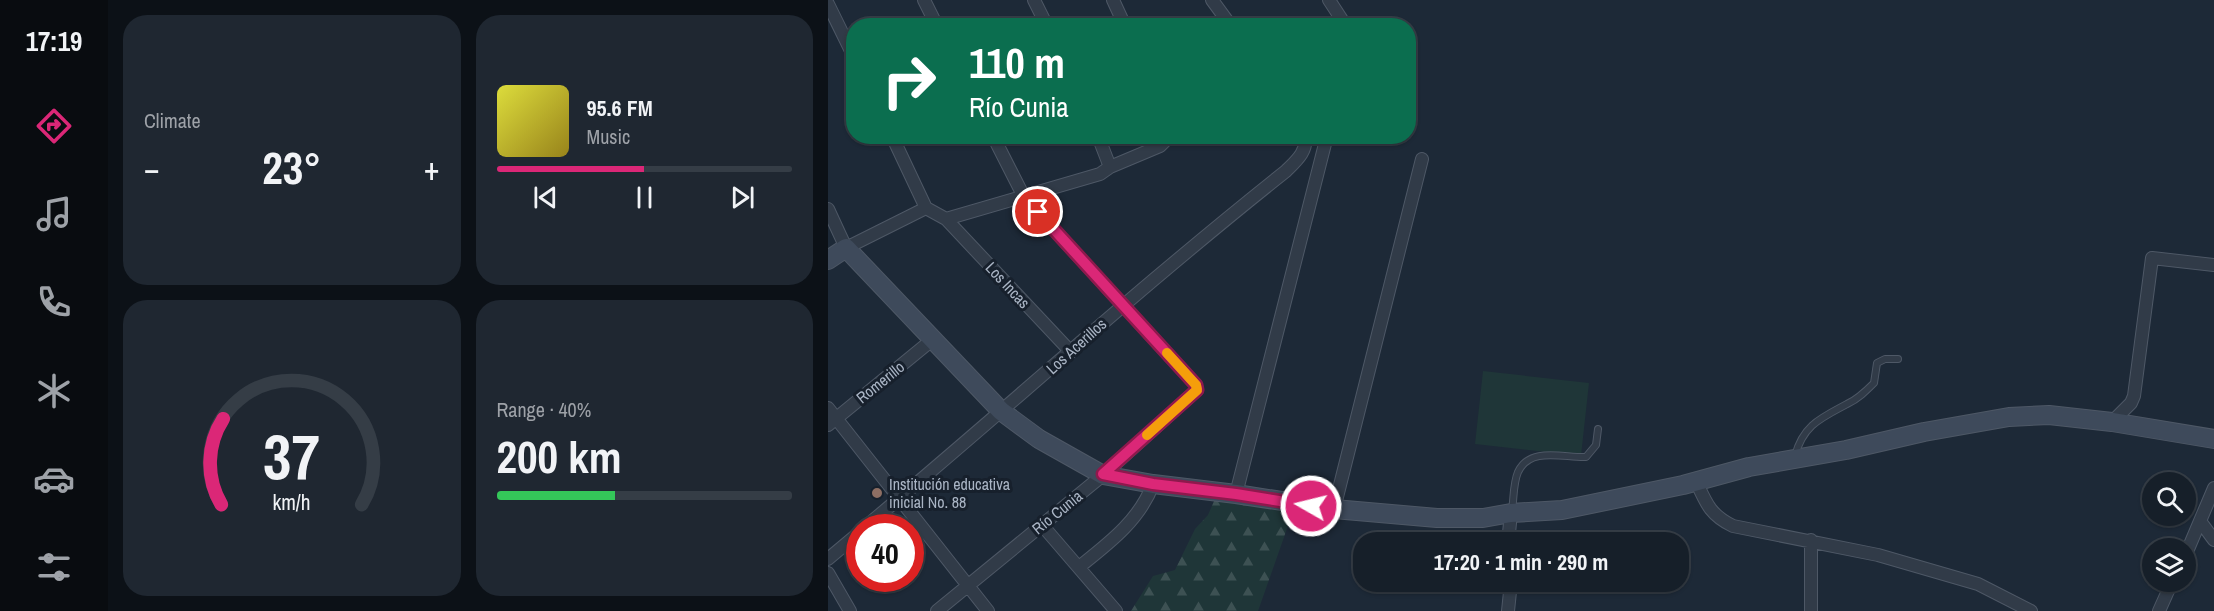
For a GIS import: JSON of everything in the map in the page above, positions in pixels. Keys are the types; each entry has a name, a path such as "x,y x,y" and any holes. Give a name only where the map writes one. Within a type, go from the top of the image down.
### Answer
{"street":[{"path":"924,0 933,18"},
{"path":"1034,0 1043,18"},
{"path":"1113,0 1121,18"},
{"path":"1212,0 1225,18"},
{"path":"1329,0 1341,18"},
{"path":"828,4 846,41"},
{"path":"828,260 846,248 926,208 896,144"},
{"path":"997,144 1024,197 1123,304"},
{"path":"1101,144 1110,167"},
{"path":"946,219 1100,174 1110,167 1162,144"},
{"name":"Los Acerillos","path":"881,514 1071,352 1123,304 1286,171 1299,158 1305,144"},
{"path":"1236,494 1325,144"},
{"path":"1334,509 1422,159"},
{"name":"Los Incas","path":"926,208 946,219 1071,352"},
{"path":"828,209 846,248 1001,411 1039,439 1103,474 1153,484 1334,509 1437,518 1483,518 1511,513 1562,510 1749,467 2009,417 2049,415 2213,435"},
{"path":"2112,422 2131,403 2134,396 2152,258 2214,265"},
{"name":"Río Cunia","path":"937,611 1103,474 1197,390 1196,385 1123,304"},
{"name":"Romerillo","path":"831,417 932,340"},
{"path":"831,417 988,611"},
{"path":"1696,481 1708,508 1719,519 1733,526 1878,555 1978,584 2024,609"},
{"path":"1079,567 1129,524 1153,484"},
{"path":"2193,538 2214,488"},
{"path":"1509,532 1511,513"},
{"path":"2200,521 2214,540"},
{"path":"1042,525 1116,611"},
{"path":"1810,540 1811,611"},
{"path":"828,559 846,544"},
{"path":"828,573 850,611"},
{"path":"1508,611 1510,592"},
{"path":"2159,611 2168,592"}],"lane":[{"path":"1794,459 1798,442 1816,420 1847,405 1874,383 1876,363 1885,359 1898,359"},
{"path":"1511,513 1518,472 1525,463 1538,455 1587,457 1596,445 1598,429"}],"green space":[{"path":"1483,371 1589,383 1581,456 1475,444"},
{"path":"1218,492 1296,503 1258,611 1131,611 1153,576 1175,570 1195,529 1208,515"}],"slow traffic":[{"path":"1147,435 1197,390 1196,385 1167,353"}],"place":[{"name":"Institución educativa inicial No. 88","path":"877,493"}],"route":[{"path":"1038,212 1196,385 1197,390 1192,396 1103,474 1153,484 1311,506"}]}
